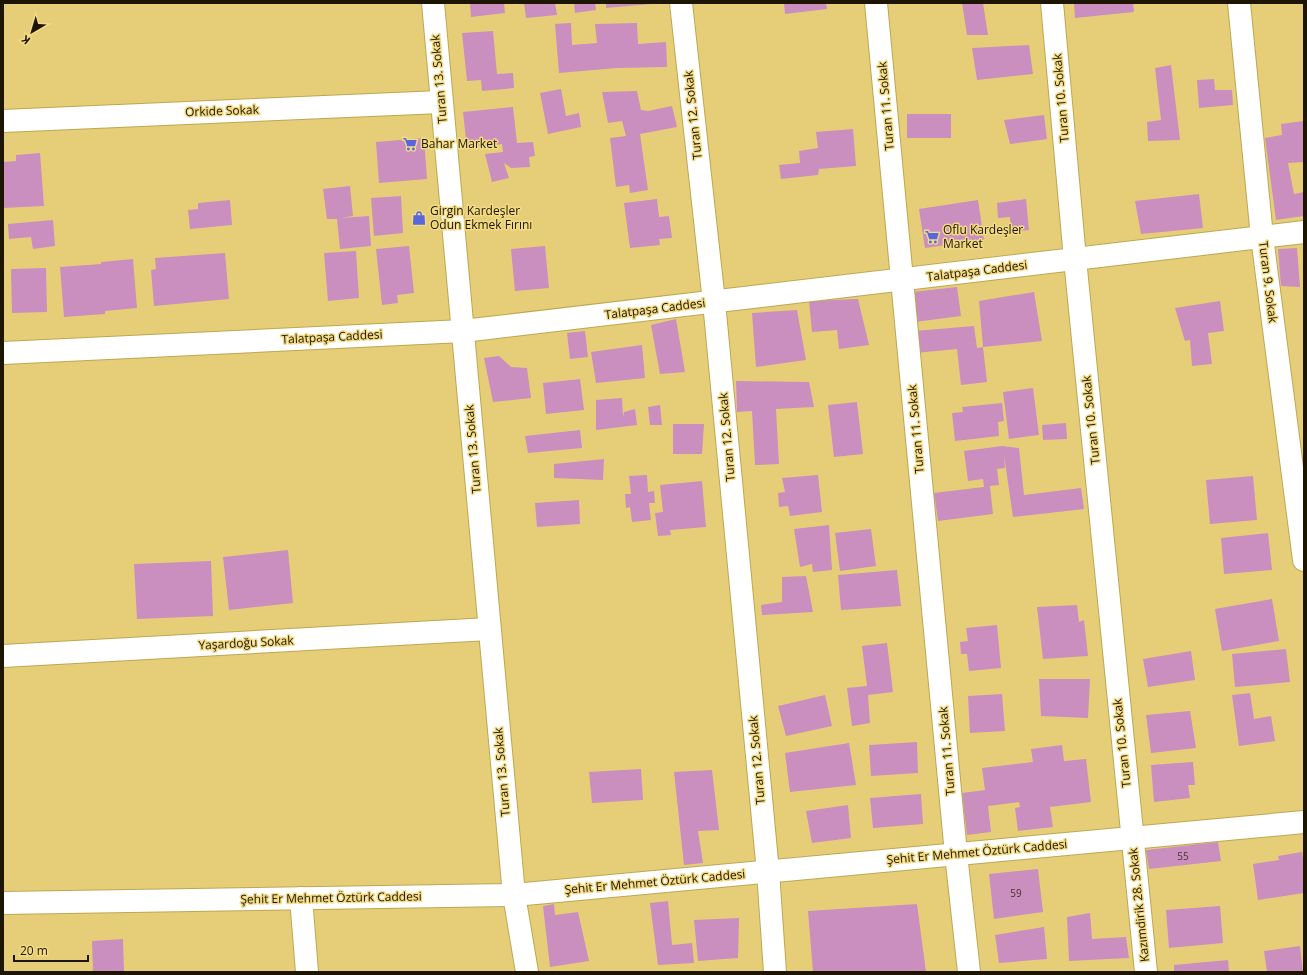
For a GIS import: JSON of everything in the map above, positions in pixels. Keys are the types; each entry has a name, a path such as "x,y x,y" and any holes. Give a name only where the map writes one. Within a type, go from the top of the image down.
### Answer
{"street":[{"name":"Turan 13. Sokak","path":"433,3 514,895 527,972"},
{"name":"Turan 12. Sokak","path":"681,3 714,302 768,872 775,972"},
{"name":"Turan 11. Sokak","path":"876,3 956,854 969,972"},
{"name":"Turan 10. Sokak","path":"1052,3 1075,259 1132,838"},
{"name":"Turan 9. Sokak","path":"1239,3 1262,237 1304,560"},
{"name":"Orkide Sokak","path":"3,120 442,102"},
{"name":"Talatpaşa Caddesi","path":"3,353 462,331 1304,232"},
{"name":"Yaşardoğu Sokak","path":"3,656 489,629"},
{"name":"Şehit Er Mehmet Öztürk Caddesi","path":"3,903 514,895 1304,822"},
{"name":"Kazımdirik 28. Sokak","path":"1132,838 1146,972"},
{"path":"301,898 307,972"}],"building":[{"path":"470,3 504,3 505,13 471,17"},
{"path":"524,3 555,3 557,15 526,18"},
{"path":"574,3 595,3 596,10 575,13"},
{"path":"606,3 651,3 651,4 606,8"},
{"path":"784,3 826,3 827,9 785,14"},
{"path":"962,3 983,3 988,35 967,35"},
{"path":"1074,3 1133,3 1134,12 1075,18"},
{"path":"571,23 572,45 597,43 595,24 637,23 638,44 666,42 667,67 617,68 559,73 555,24"},
{"path":"493,31 497,74 513,73 514,88 482,91 481,80 467,81 462,33"},
{"path":"1029,45 1033,74 977,80 972,48"},
{"path":"1171,65 1180,140 1148,141 1147,122 1161,120 1155,68"},
{"path":"1214,79 1215,90 1232,90 1233,105 1199,108 1197,80"},
{"path":"561,89 566,116 579,113 581,127 548,134 540,93"},
{"path":"637,91 641,110 648,111 672,106 677,127 640,134 648,190 630,193 629,185 616,187 610,138 626,136 622,121 608,123 602,92"},
{"path":"513,107 517,143 533,142 535,156 529,157 530,167 511,168 504,163 509,178 492,182 485,154 503,152 502,144 467,148 463,112"},
{"path":"907,114 951,114 951,138 907,138"},
{"path":"1044,115 1047,139 1010,144 1004,120"},
{"path":"1304,121 1304,162 1288,163 1294,194 1304,192 1304,216 1276,220 1265,138 1282,135 1281,124"},
{"path":"853,129 856,166 819,169 818,175 781,179 779,165 800,163 799,151 818,148 816,132"},
{"path":"424,138 427,179 379,183 376,142"},
{"path":"40,153 44,206 3,208 3,162 16,161 16,155"},
{"path":"350,186 353,216 341,218 369,216 371,246 340,249 337,219 327,219 323,189"},
{"path":"1199,194 1203,228 1141,234 1135,201"},
{"path":"401,196 403,233 374,236 371,198"},
{"path":"657,199 659,217 669,216 672,238 659,239 660,245 630,248 624,203"},
{"path":"1026,199 1029,230 1011,232 1010,217 998,218 997,203"},
{"path":"230,200 232,225 190,229 188,210 198,209 198,203"},
{"path":"978,200 984,240 925,248 919,209"},
{"path":"53,220 55,246 33,249 31,237 9,239 8,224"},
{"path":"409,246 414,293 397,295 398,303 382,305 376,249"},
{"path":"545,246 549,288 515,291 511,249"},
{"path":"1297,248 1300,287 1281,286 1278,249"},
{"path":"356,251 359,298 328,301 324,253"},
{"path":"225,253 229,299 154,306 151,270 156,269 155,258"},
{"path":"133,259 137,308 105,311 105,314 64,317 60,267 101,264 101,262"},
{"path":"46,268 47,312 12,313 11,269"},
{"path":"957,287 961,316 915,322 912,292"},
{"path":"1034,292 1042,341 983,347 979,301"},
{"path":"858,299 869,345 839,349 837,330 812,332 809,301"},
{"path":"1220,301 1224,331 1208,333 1212,364 1192,366 1190,340 1185,341 1175,308"},
{"path":"797,310 806,360 756,367 752,313"},
{"path":"676,319 685,372 660,374 651,325"},
{"path":"974,326 977,348 983,347 987,382 961,385 957,349 916,353 914,331"},
{"path":"585,331 588,357 570,359 567,333"},
{"path":"642,345 645,378 596,383 591,352"},
{"path":"499,356 511,367 527,368 531,398 493,402 484,358"},
{"path":"580,379 584,410 546,414 543,383"},
{"path":"736,381 809,382 814,407 776,409 779,464 755,465 752,411 737,412"},
{"path":"1033,388 1039,435 1009,439 1003,392"},
{"path":"622,398 623,417 624,412 635,409 637,425 596,430 596,400"},
{"path":"857,402 863,454 834,457 828,405"},
{"path":"1002,403 1004,421 998,422 999,436 955,441 952,413 963,412 962,407"},
{"path":"660,405 662,425 650,425 648,407"},
{"path":"1066,423 1067,439 1043,440 1042,425"},
{"path":"673,424 704,424 702,454 673,454"},
{"path":"580,430 582,448 528,453 525,436"},
{"path":"1002,446 1019,448 1024,495 1081,488 1084,509 1013,517 1004,455 1005,468 997,469 999,485 990,486 993,514 938,521 934,493 984,487 983,479 968,481 964,451"},
{"path":"604,459 603,480 554,478 554,464"},
{"path":"647,475 648,492 654,491 655,503 649,503 651,520 632,522 630,507 626,508 625,494 631,494 629,476"},
{"path":"818,475 822,512 790,516 788,506 779,507 778,493 785,492 782,478"},
{"path":"1253,476 1257,520 1210,524 1206,480"},
{"path":"702,481 706,527 670,530 671,535 658,536 655,513 663,512 660,485"},
{"path":"579,500 580,524 537,527 535,503"},
{"path":"829,525 832,570 813,572 812,564 800,567 794,529"},
{"path":"871,529 876,566 840,571 835,533"},
{"path":"1268,533 1272,570 1224,574 1221,538"},
{"path":"288,550 293,603 229,610 223,557"},
{"path":"211,561 213,616 137,619 134,564"},
{"path":"897,570 901,606 841,610 838,575"},
{"path":"806,576 813,612 762,615 761,605 782,602 782,577"},
{"path":"1272,599 1279,641 1222,651 1215,609"},
{"path":"1077,605 1079,622 1084,620 1088,656 1043,659 1037,607"},
{"path":"997,625 1001,668 969,671 967,654 961,654 960,642 968,641 966,628"},
{"path":"887,643 893,692 868,695 870,723 852,726 847,688 867,686 862,646"},
{"path":"1286,649 1290,682 1235,687 1232,654"},
{"path":"1191,651 1195,680 1148,687 1143,659"},
{"path":"1039,679 1090,679 1088,718 1041,716"},
{"path":"1250,693 1254,719 1271,716 1275,741 1239,746 1232,695"},
{"path":"1002,694 1005,731 970,733 968,696"},
{"path":"825,695 832,726 786,736 778,706"},
{"path":"1190,711 1196,748 1151,753 1146,715"},
{"path":"917,742 918,773 871,776 869,745"},
{"path":"849,743 856,785 790,792 785,753"},
{"path":"1062,745 1064,761 1086,759 1091,802 1050,807 1053,827 1018,831 1015,808 1020,807 1019,802 988,806 991,832 967,835 962,793 985,790 982,768 1033,762 1031,749"},
{"path":"1193,762 1195,785 1188,785 1190,798 1154,802 1151,765"},
{"path":"641,769 643,800 592,803 589,772"},
{"path":"712,770 719,830 698,831 703,863 684,865 674,772"},
{"path":"921,794 923,824 873,828 870,798"},
{"path":"848,805 851,838 812,843 806,811"},
{"path":"1218,842 1221,861 1149,869 1146,850"},
{"path":"1302,852 1304,867 1304,893 1258,900 1253,864 1279,860 1278,856"},
{"path":"1038,869 1043,912 994,919 989,874"},
{"path":"668,901 672,945 692,943 694,963 658,965 650,903"},
{"path":"554,904 555,915 578,912 589,961 550,967 543,906"},
{"path":"917,904 926,972 813,972 808,911"},
{"path":"1220,906 1223,943 1169,948 1166,910"},
{"path":"1090,913 1092,939 1126,937 1129,958 1069,961 1067,917"},
{"path":"739,918 738,958 698,961 694,920"},
{"path":"1044,927 1047,959 999,963 995,935"},
{"path":"123,939 124,972 93,972 92,941"},
{"path":"1300,946 1303,972 1267,972 1264,951"},
{"path":"1228,960 1229,972 1174,972 1174,965"}],"place":[{"name":"Bahar Market","path":"410,144"},
{"name":"Girgin Kardeşler Odun Ekmek Fırını","path":"419,218"},
{"name":"Oflu Kardeşler Market","path":"932,237"}]}
